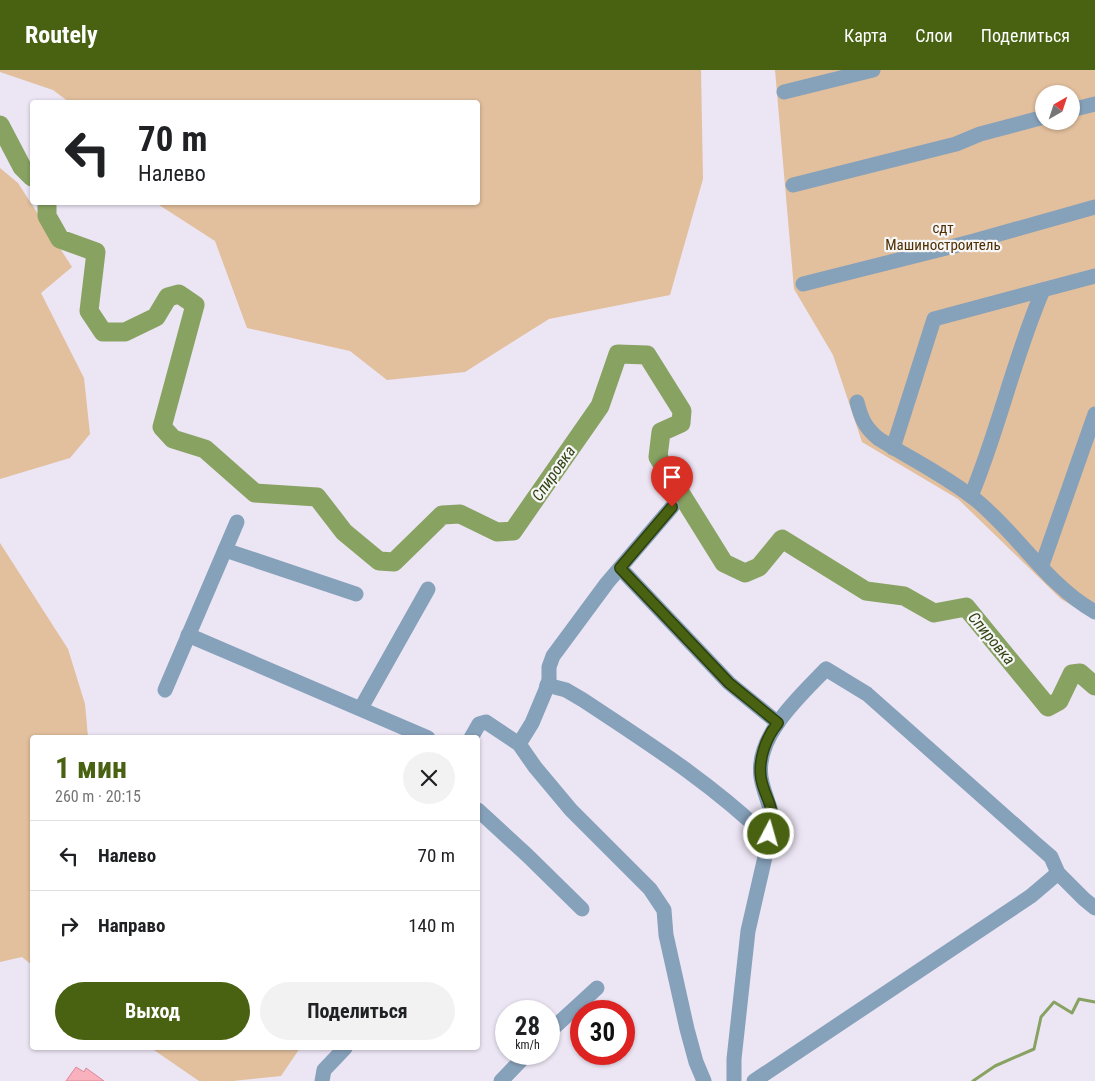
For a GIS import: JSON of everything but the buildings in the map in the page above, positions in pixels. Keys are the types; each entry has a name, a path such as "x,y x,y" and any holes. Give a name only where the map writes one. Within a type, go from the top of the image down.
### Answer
{"street":[{"path":"784,92 872,70"},
{"path":"1080,108 1095,104"},
{"path":"793,185 956,144 980,134 1035,119"},
{"path":"803,284 974,241 1095,207"},
{"path":"893,448 934,319 1095,276"},
{"path":"971,496 983,468 1030,320 1043,290"},
{"path":"857,402 866,428 879,439 971,496 994,516 1056,582 1095,612"},
{"path":"1042,566 1095,414"},
{"path":"519,744 532,722 547,685 549,667 553,656 620,568 672,507"},
{"path":"164,690 237,522"},
{"path":"225,550 356,594"},
{"path":"620,568 729,683 778,723"},
{"path":"361,708 428,589"},
{"path":"188,636 421,735"},
{"path":"734,1081 734,1059 748,931 773,822 772,808 761,779 760,764 764,750 778,723 826,669 868,694 1051,856 1058,872 1095,908"},
{"path":"547,685 566,690 584,700 659,751 718,793 746,816 769,839"},
{"path":"473,735 479,724 486,722 519,744 535,767 571,810 650,890 664,910 666,935 687,1028 696,1062 704,1081"},
{"path":"480,812 582,909"},
{"path":"754,1081 1031,896 1058,872"},
{"path":"560,1022 597,988"},
{"path":"322,1081 324,1070 343,1050"},
{"path":"501,1081 516,1065"}],"green space":[{"path":"0,70 701,70 703,179 670,295 549,319 465,372 387,380 350,351 247,328 215,241 159,205 480,205 480,100 66,100 53,90 0,72"},
{"name":"сдт Машиностроитель","path":"775,70 1095,70 1095,619 1061,599 958,499 862,442 833,355 794,289"},
{"path":"0,168 18,183 30,202 30,205 32,205 72,267 41,293 84,378 90,434 70,458 0,479"},
{"path":"0,543 68,649 85,704 88,735 30,735 30,963 22,957 0,962"},
{"path":"154,1050 299,1050 281,1076 233,1081 199,1081"}],"waterway":[{"name":"Спировка","path":"0,125 22,167 30,175"},
{"name":"Спировка","path":"47,205 47,216 60,239 96,252 89,311 103,332 125,332 156,317 168,297 179,294 195,305 162,427 173,439 205,449 255,493 317,497 344,532 379,561 394,562 442,515 460,514 497,532 513,531 600,406 618,354 647,355 682,411 681,423 661,432 658,457 724,563 745,573 759,567 782,539 866,591 904,596 934,613 966,607 1048,707 1059,701 1072,674 1080,673 1095,686"},
{"path":"973,1081 995,1066 1034,1049 1041,1017 1054,1002 1072,1013 1079,999 1095,1002"}],"route":[{"path":"672,507 620,568 729,683 778,723 774,727 760,764 761,779 772,808 773,822 769,834"}]}
